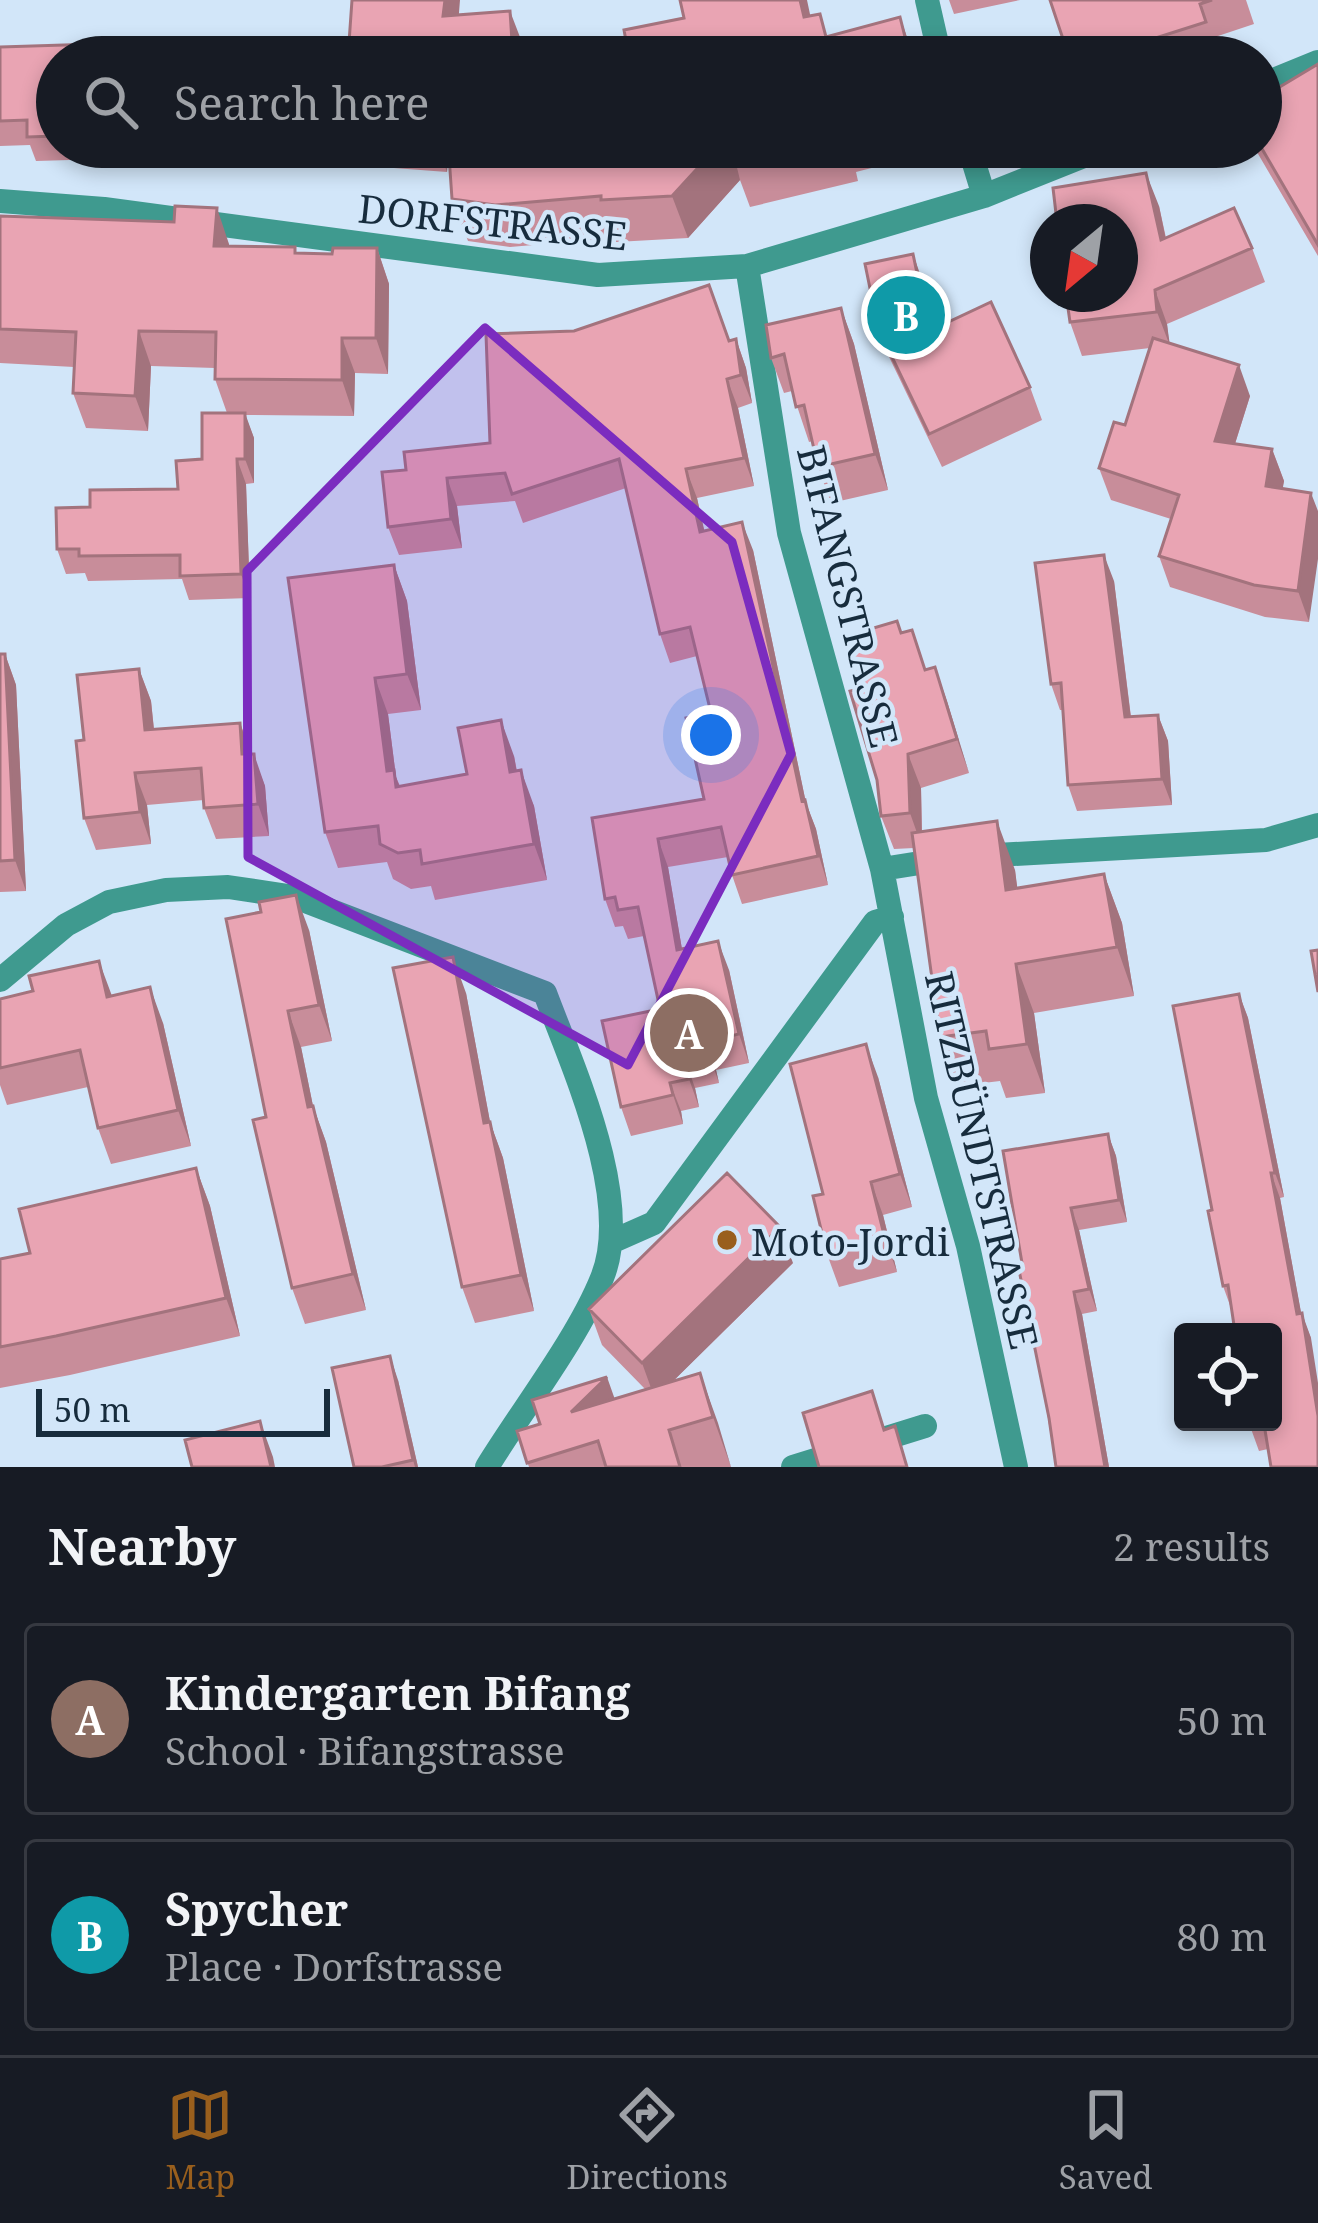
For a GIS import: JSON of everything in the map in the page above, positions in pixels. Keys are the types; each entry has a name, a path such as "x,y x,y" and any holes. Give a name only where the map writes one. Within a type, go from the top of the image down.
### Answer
{"street":[{"path":"927,0 935,36"},
{"path":"1282,77 1318,62"},
{"path":"975,168 984,196"},
{"name":"DORFSTRASSE","path":"0,201 104,209 598,275 747,266 984,196 1054,168"},
{"name":"BIFANGSTRASSE","path":"747,266 789,533 882,869"},
{"path":"882,869 1015,852 1267,840 1318,825"},
{"name":"RITZBÜNDTSTRASSE","path":"882,869 926,1098 968,1246 1016,1467"},
{"path":"0,980 66,925 109,902 166,890 228,886 296,897 545,994 591,1115 610,1204 611,1242 603,1276 586,1310 487,1467"},
{"path":"611,1242 654,1223 875,922 892,917"},
{"path":"793,1467 925,1426"}],"highlighted area":[{"path":"485,328 732,542 791,754 628,1065 248,857 247,571"}],"building":[{"path":"352,0 445,0 443,16 510,11 512,36 349,36"},
{"path":"680,0 800,0 804,17 820,14 826,36 625,36 624,30 684,18"},
{"path":"1050,0 1212,0 1200,4 1206,22 1162,36 1062,36"},
{"path":"900,17 905,36 830,36"},
{"path":"36,46 36,137 27,137 27,120 0,121 0,47"},
{"path":"1318,64 1318,245 1273,168 1282,168 1282,85"},
{"path":"450,168 698,168 672,196 601,200 601,196 495,205 452,199"},
{"path":"1146,173 1161,240 1234,208 1252,248 1155,290 1157,312 1070,322 1069,312 1138,312 1138,204 1055,204 1053,188"},
{"path":"175,206 217,208 214,246 295,247 295,253 332,254 333,248 377,248 376,338 342,338 342,380 215,379 216,332 139,331 135,396 73,393 76,332 0,329 0,216 174,222"},
{"path":"913,254 929,331 991,302 1030,387 929,434 867,305 873,303 865,264"},
{"path":"709,285 729,341 736,339 741,375 727,379 744,458 686,469 700,532 742,522 818,856 732,875 721,827 658,839 677,950 718,941 739,1034 706,1042 709,1054 685,1059 689,1079 670,1083 673,1095 621,1107 602,1021 660,1009 638,907 618,910 615,897 605,899 592,818 704,799 686,718 711,713 690,627 660,634 619,459 512,494 505,473 447,478 451,519 388,527 382,472 406,470 404,452 490,443 486,334 574,331"},
{"path":"841,308 875,454 818,467 804,405 796,407 784,354 771,358 766,325"},
{"path":"1153,338 1239,365 1215,441 1272,449 1266,486 1311,493 1298,591 1254,585 1159,556 1179,495 1099,468 1114,422 1125,425"},
{"path":"202,413 245,413 245,459 237,459 241,574 180,576 180,555 79,556 79,549 57,549 56,508 90,507 90,490 178,489 176,461 202,459"},
{"path":"1104,555 1125,717 1158,715 1162,779 1068,785 1061,683 1051,684 1035,563"},
{"path":"394,565 407,674 375,678 387,771 394,770 396,787 467,774 458,728 501,720 510,772 521,770 534,844 422,864 420,850 398,853 380,844 378,826 325,832 288,578"},
{"path":"897,621 901,633 912,630 925,670 935,667 957,739 908,754 910,813 881,816 877,780 850,691 859,689 843,637"},
{"path":"0,654 5,654 15,860 0,861"},
{"path":"139,669 145,730 240,723 242,754 254,754 258,804 204,808 201,768 135,773 140,812 84,818 76,741 84,740 77,675"},
{"path":"997,821 1006,890 1104,874 1117,947 1016,964 1027,1044 989,1049 986,1031 940,1037 912,833"},
{"path":"296,895 319,1005 288,1011 308,1107 313,1106 353,1274 292,1288 253,1120 266,1117 226,919 261,912 259,902"},
{"path":"1318,950 1318,992 1311,951"},
{"path":"453,957 484,1123 490,1122 521,1275 462,1287 393,968"},
{"path":"99,961 107,997 150,987 178,1110 98,1128 80,1050 0,1068 0,999 33,991 29,976"},
{"path":"1239,994 1297,1314 1302,1313 1318,1416 1318,1467 1271,1467 1265,1431 1282,1431 1282,1323 1234,1323 1208,1211 1212,1210 1173,1006"},
{"path":"866,1044 900,1174 871,1182 885,1239 827,1254 813,1196 823,1194 790,1064"},
{"path":"1108,1134 1119,1200 1071,1208 1089,1289 1074,1292 1105,1467 1056,1467 1019,1270 1023,1269 1003,1151"},
{"path":"196,1168 226,1298 0,1347 0,1259 30,1253 19,1209"},
{"path":"727,1173 780,1227 642,1363 589,1309"},
{"path":"390,1356 413,1460 354,1467 332,1368"},
{"path":"700,1373 713,1417 669,1430 680,1467 606,1467 598,1441 527,1463 517,1431 540,1424 532,1400 607,1377 571,1412"},
{"path":"872,1391 884,1430 895,1426 907,1467 819,1467 803,1413"},
{"path":"260,1421 271,1467 192,1467 185,1440"}],"place":[{"name":"Spycher","path":"906,315"},
{"name":"Kindergarten Bifang","path":"689,1033"},
{"name":"Moto-Jordi","path":"727,1240"}]}
